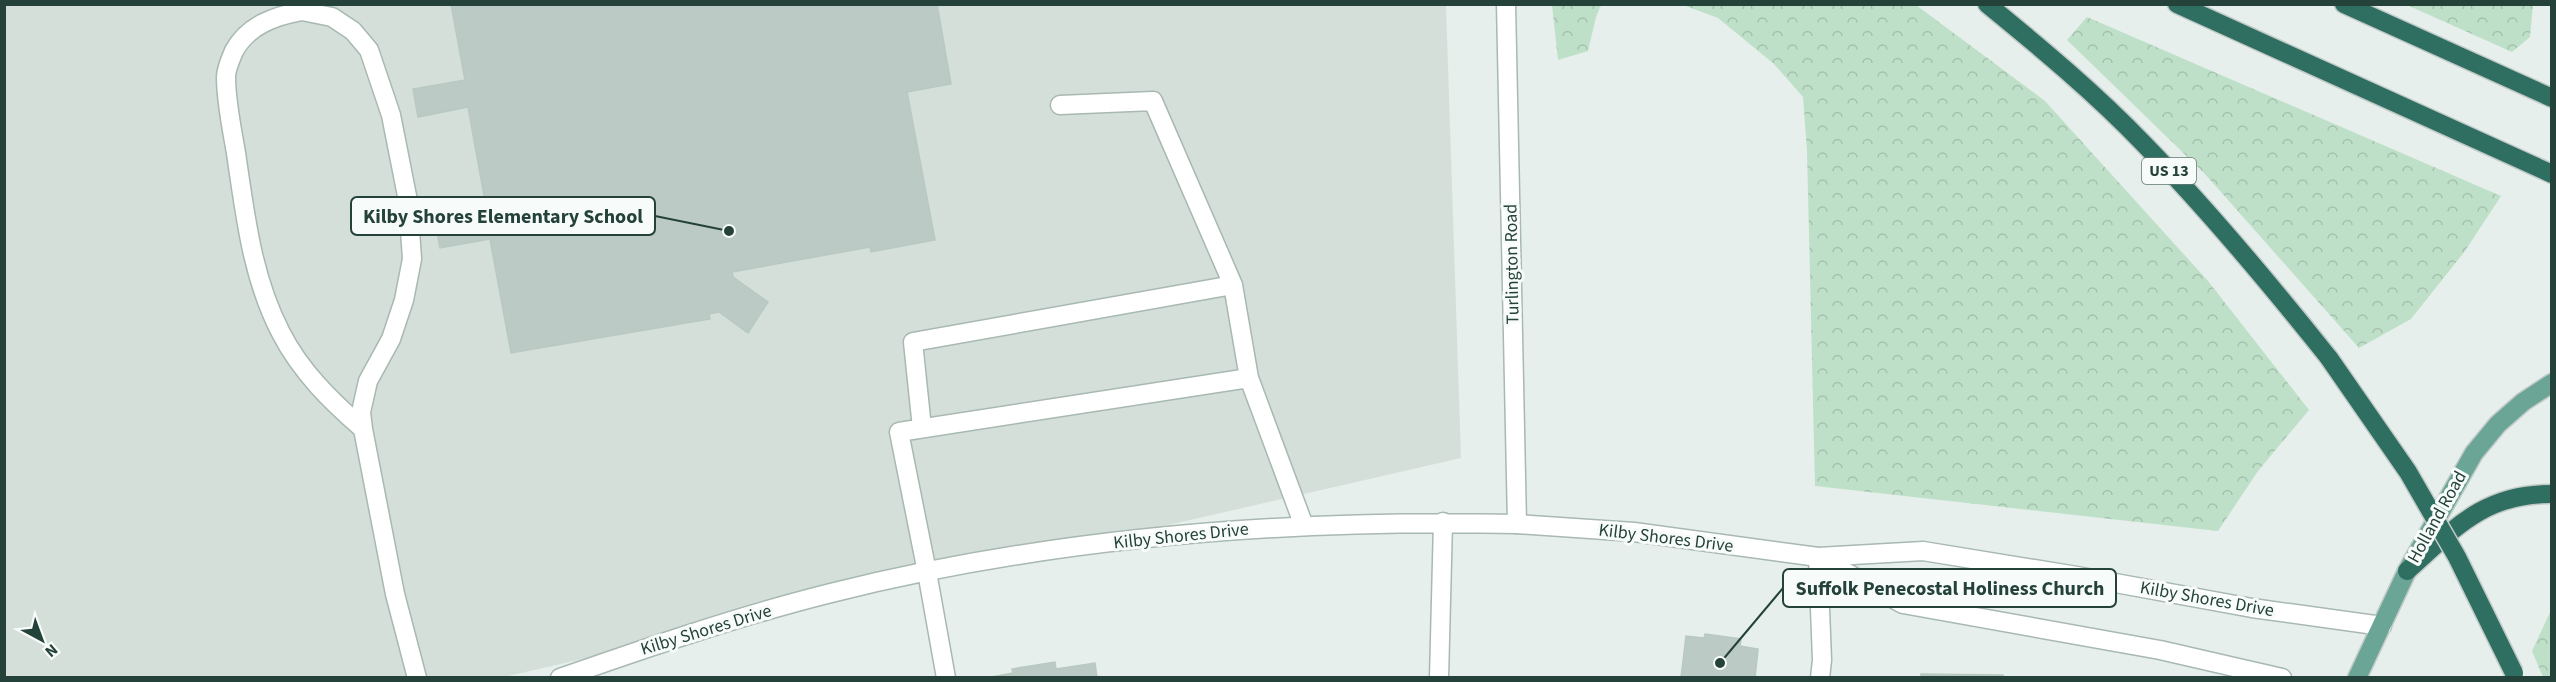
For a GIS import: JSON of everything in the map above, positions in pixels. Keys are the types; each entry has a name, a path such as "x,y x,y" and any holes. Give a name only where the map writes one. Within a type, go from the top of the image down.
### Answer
{"highway":[{"name":"US 13","path":"1987,4 2096,97 2143,143 2259,271 2329,358 2408,472 2457,557 2515,675"},
{"path":"2177,4 2552,174"},
{"path":"2344,4 2552,98"},
{"path":"2407,571 2466,519 2492,503 2519,496 2552,494"}],"main road":[{"name":"Holland Road","path":"2357,678 2407,571 2474,453 2515,410 2552,383"}],"street":[{"name":"Turlington Road","path":"1506,4 1517,524"},
{"path":"363,429 325,395 295,357 280,332 262,287 251,241 230,116 226,75 234,51 247,34 272,17 302,11 332,17 353,31 369,50 392,115 408,201 412,259 404,300 391,339 368,381 361,412 395,594 417,678"},
{"path":"1060,105 1153,101 1233,285 1249,378 1304,526"},
{"path":"922,428 913,342 1233,285"},
{"path":"946,678 899,432 1249,378"},
{"name":"Kilby Shores Drive","path":"560,678 690,633 831,593 927,572 1054,550 1242,529 1443,522 1517,524 1634,532 1818,557 1923,551 2252,608 2382,626"},
{"path":"1439,678 1443,522"},
{"name":"Kilby Shores Drive","path":"1818,557 1903,604 2160,650 2282,678"},
{"path":"1818,557 1822,660 1820,678"}],"shaded area":[{"path":"4,5 1446,5 1461,458 504,677 5,677"}],"green space":[{"path":"1552,5 1601,5 1588,51 1558,60"},
{"path":"1683,5 1916,5 2045,101 2208,281 2309,410 2258,471 2218,531 1815,486 1807,151 1803,97 1774,64 1718,18"},
{"path":"2407,5 2533,5 2530,37 2512,52"},
{"path":"2087,17 2501,196 2465,251 2411,319 2359,348 2205,174 2067,40"},
{"path":"2551,610 2551,677 2543,677 2532,651"}],"building":[{"path":"451,4 937,4 951,84 907,92 935,240 871,252 870,247 732,272 733,277 768,302 748,333 719,312 709,314 710,319 511,353 490,239 440,248 435,222 487,212 468,107 418,117 413,89 465,80"},
{"path":"1705,634 1741,639 1740,646 1758,649 1755,678 1681,678 1686,636 1704,638"},
{"path":"1055,662 1056,669 1095,663 1097,678 986,678 1013,673 1012,669"},
{"path":"1921,674 2003,675 2003,678 1921,678"}],"place":[{"name":"Kilby Shores Elementary School","path":"729,231"},
{"name":"Suffolk Penecostal Holiness Church","path":"1720,663"}]}
